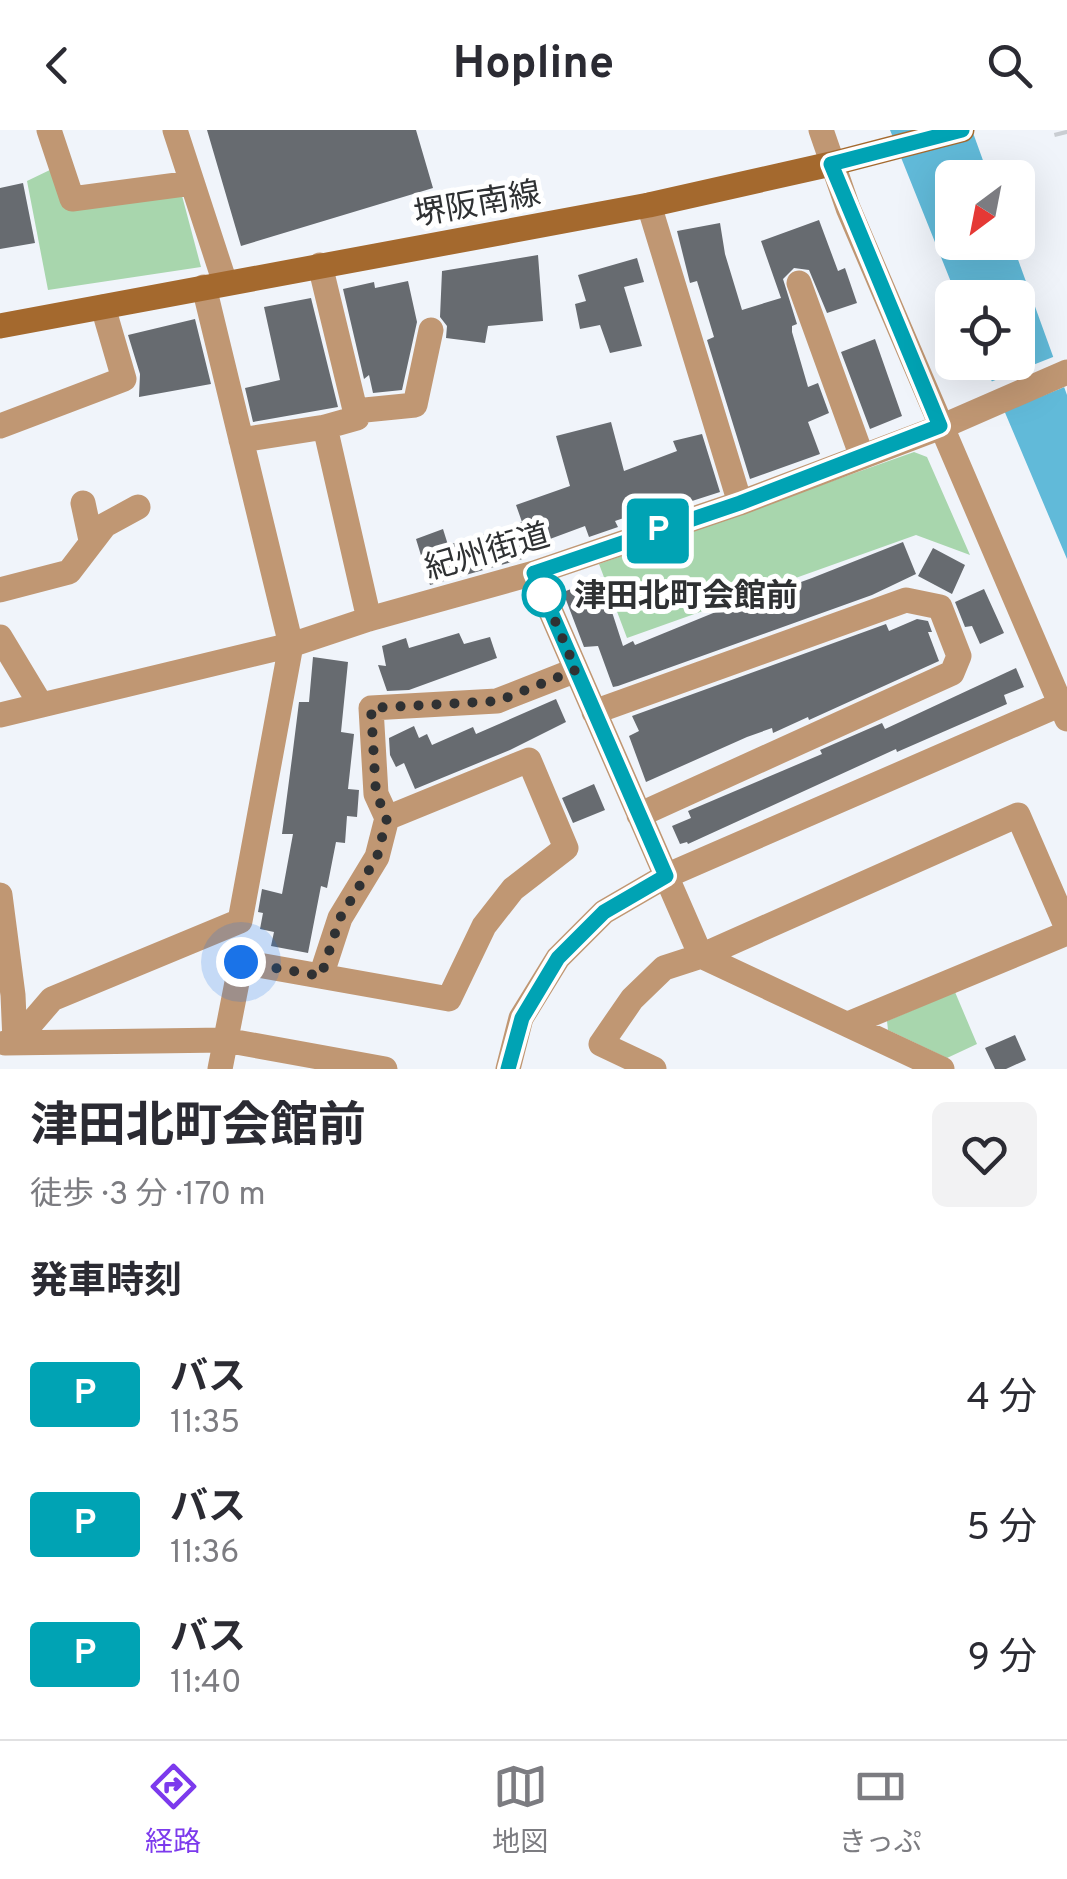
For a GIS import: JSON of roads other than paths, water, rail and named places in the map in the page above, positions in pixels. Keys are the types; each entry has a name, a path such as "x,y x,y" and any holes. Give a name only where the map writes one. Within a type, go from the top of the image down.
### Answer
{"main road":[{"name":"堺阪南線","path":"0,326 649,205 962,130"}],"street":[{"path":"49,130 72,200 192,183"},
{"path":"7,1042 52,999 240,921 292,645 241,440 192,183 175,130"},
{"path":"508,1069 522,1018 558,958 604,912 666,876 1064,712 940,426 831,164 821,130"},
{"path":"649,205 740,503"},
{"path":"241,440 357,418 320,265"},
{"path":"799,283 862,457"},
{"path":"0,426 124,379 103,307"},
{"path":"355,411 416,405 431,330"},
{"name":"紀州街道","path":"0,715 292,645 368,619 534,573 862,457 1067,372"},
{"path":"324,427 368,619"},
{"path":"83,504 92,540"},
{"path":"0,590 69,572 105,525 138,508"},
{"path":"534,573 701,956 942,1069"},
{"path":"594,712 906,600 940,607 959,656 952,673 640,815"},
{"path":"0,636 40,705"},
{"path":"321,976 340,918 377,857 387,818 376,794 371,708 498,701 576,670"},
{"path":"220,1069 241,962 449,999 484,926 513,889 566,848 530,760 387,818"},
{"path":"654,1069 601,1044 632,999 664,968 701,956 1018,815 1067,931 848,1024"},
{"path":"0,895 7,1042"},
{"path":"7,1042 225,1040 384,1069"}],"water":[{"path":"890,130 972,130 983,160 935,160 935,242"},
{"path":"942,260 1018,260 1025,280 950,280"},
{"path":"1035,307 1067,395 1067,559 991,380 1035,380"}],"tunnel":[{"path":"1066,130 1067,134"}],"place":[{"name":"津田北町会館前","path":"544,595"}]}
